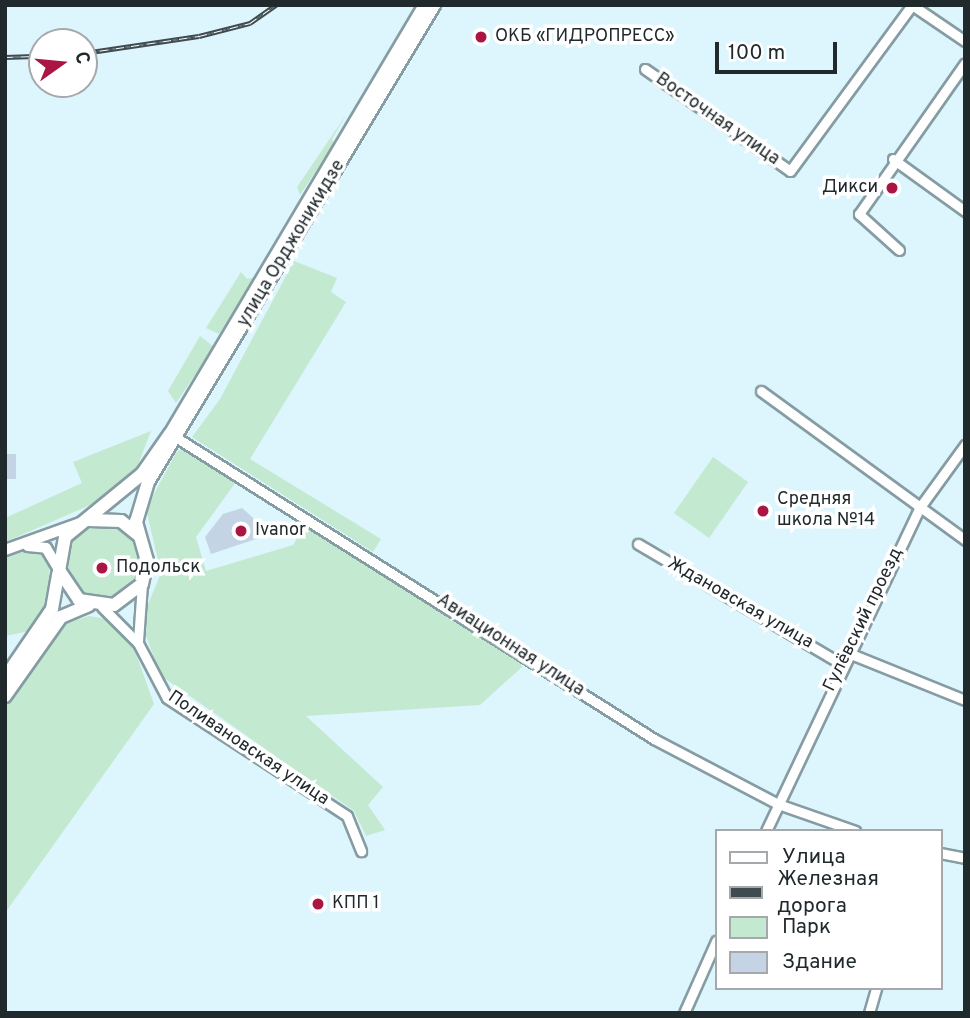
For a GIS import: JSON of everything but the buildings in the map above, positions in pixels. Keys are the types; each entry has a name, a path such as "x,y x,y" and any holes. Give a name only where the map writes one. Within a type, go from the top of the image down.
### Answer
{"main road":[{"name":"улица Орджоникидзе","path":"145,478 425,5"},
{"name":"улица Орджоникидзе","path":"145,478 177,438 434,5"},
{"path":"5,678 52,609 60,548 82,522 145,478"},
{"path":"5,696 61,617 96,606 125,601 142,584 147,561 136,523 145,478"},
{"path":"82,522 121,521 140,538"},
{"path":"59,570 69,592 96,606"}],"street":[{"path":"912,5 965,41"},
{"name":"Восточная улица","path":"645,69 790,171 912,5"},
{"path":"899,250 859,214 892,159 965,63"},
{"path":"892,159 965,211"},
{"path":"761,391 965,540"},
{"name":"Авиационная улица","path":"177,438 654,739 778,804 849,829"},
{"name":"Гулёвский проезд","path":"767,829 846,652 920,507 965,444"},
{"path":"5,551 82,522"},
{"path":"5,551 37,544 46,548 59,570"},
{"name":"Ждановская улица","path":"638,544 842,664"},
{"path":"138,643 142,584"},
{"path":"96,606 138,643"},
{"name":"Поливановская улица","path":"138,643 167,698 347,816 361,851"},
{"path":"846,652 965,700"},
{"path":"942,853 965,858"},
{"path":"684,1013 715,943"},
{"path":"869,1013 875,990"}],"green space":[{"path":"346,115 332,139 334,144 300,195 297,187"},
{"path":"294,261 337,278 331,292 346,302 250,459 381,539 373,552 192,437 220,399"},
{"path":"241,272 247,279 256,277 219,334 206,328"},
{"path":"200,336 214,347 176,403 168,391"},
{"path":"151,431 133,477 111,496 5,542 5,518 82,483 73,462"},
{"path":"185,449 236,482 196,537 206,571 293,545 305,525 518,654 522,667 480,705 306,716 383,787 368,805 385,830 366,836 354,811 160,675 141,621 161,573 146,509 177,451"},
{"path":"713,457 748,482 709,538 674,513"},
{"path":"103,525 117,528 129,536 137,548 140,562 137,576 129,588 117,596 103,599 89,596 77,588 69,576 66,562 69,548 77,536 89,528"},
{"path":"29,547 50,561 48,598 30,631 5,636 5,555"},
{"path":"89,616 106,619 131,640 154,704 5,913 5,706 61,625"}],"railway":[{"path":"98,51 199,36 250,23 276,5"},
{"path":"5,57 28,56"}],"place":[{"name":"ОКБ «ГИДРОПРЕСС»","path":"481,37"},
{"name":"Дикси","path":"892,188"},
{"name":"Средняя школа №14","path":"763,511"},
{"name":"Ivanor","path":"241,531"},
{"name":"Подольск","path":"102,568"},
{"name":"КПП 1","path":"318,904"}]}
